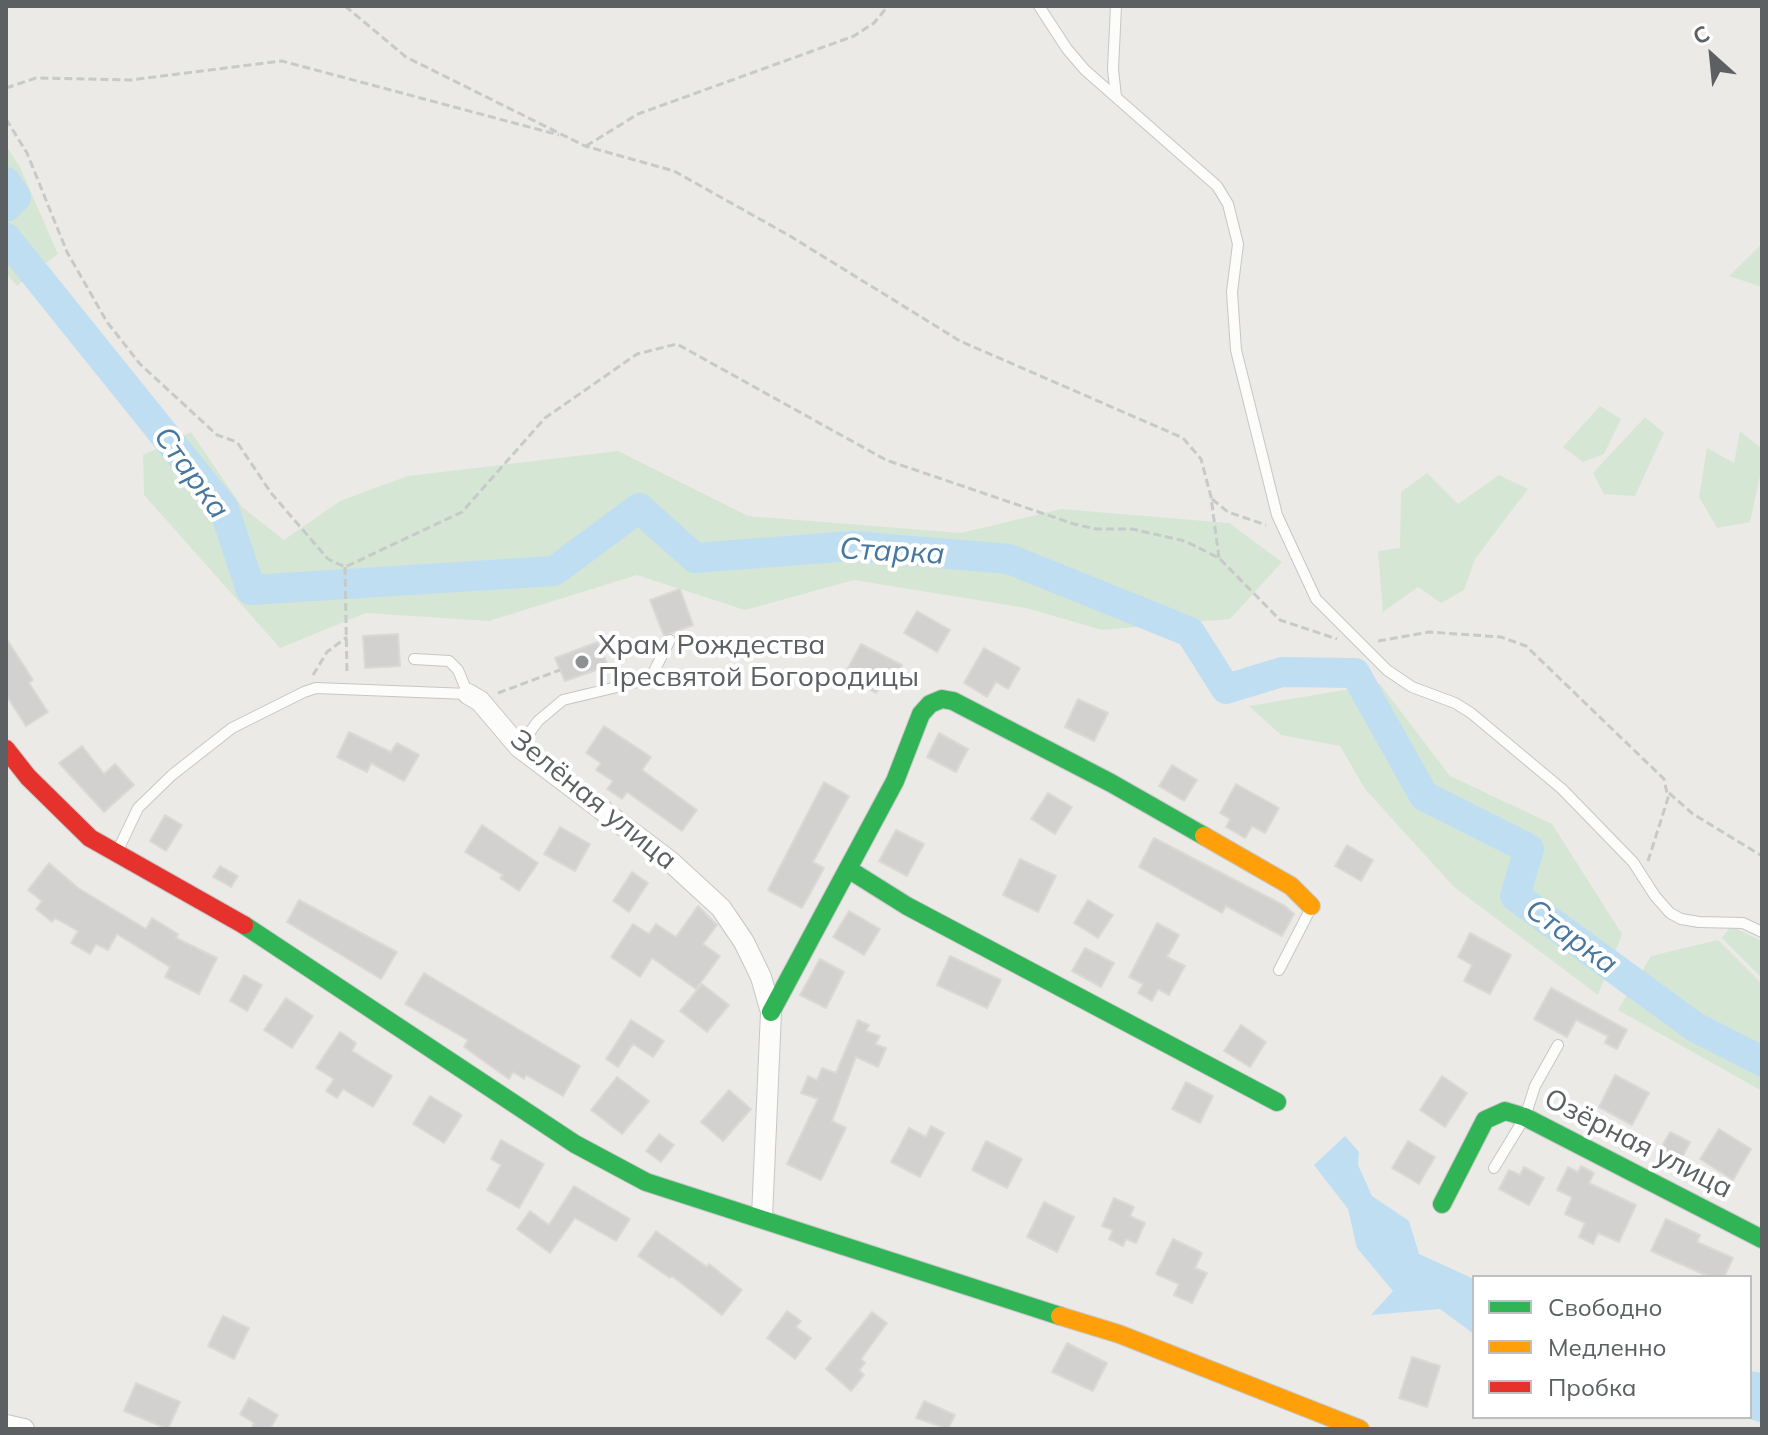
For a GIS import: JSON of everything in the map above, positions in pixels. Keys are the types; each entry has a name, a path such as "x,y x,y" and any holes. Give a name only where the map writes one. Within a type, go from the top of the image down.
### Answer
{"street":[{"name":"Зелёная улица","path":"474,697 519,747 671,862 721,908 749,954 771,1012 762,1217"},
{"path":"771,1012 895,781 921,714 930,704 942,699 953,701 1111,783 1291,886 1311,906"},
{"path":"6,749 75,825 116,855 236,920 575,1144 646,1182 762,1217 930,1277 1119,1334 1360,1429"},
{"path":"848,869 907,906 1277,1102"},
{"name":"Озёрная улица","path":"1442,1204 1485,1120 1505,1111 1525,1117 1762,1239"},
{"path":"6,1425 24,1429"}],"lane":[{"path":"1039,6 1067,49 1217,186 1228,204 1238,244 1232,292 1236,350 1277,515 1316,599 1387,670 1412,687 1455,703 1471,713 1562,789 1643,876 1655,896 1681,919 1743,923 1762,932"},
{"path":"1116,6 1113,69 1116,97"},
{"path":"519,747 538,721 563,700 650,679 670,640"},
{"path":"414,659 449,661 474,697"},
{"path":"116,855 138,808 172,775 232,728 304,692 346,689 474,697"},
{"path":"1279,970 1311,906"},
{"path":"1494,1168 1525,1117 1535,1086 1558,1045"}],"path":[{"path":"345,6 406,57 585,146 674,171 790,236 960,341 1183,438 1201,459 1211,497 1219,558"},
{"path":"585,146 638,114 854,36 874,23 888,6"},
{"path":"6,88 36,78 131,80 282,61 566,137"},
{"path":"6,119 27,153 67,252 124,343 140,364 217,435 237,442 271,493 328,559 345,567"},
{"path":"345,567 462,512 545,418 637,354 677,344 886,460 1074,524 1096,529 1161,533 1219,558 1280,620 1363,646 1399,635 1429,632 1515,641 1526,646 1657,771 1668,792 1693,814 1762,856"},
{"path":"1211,497 1228,512 1268,526"},
{"path":"345,567 346,689"},
{"path":"304,692 327,652 347,637"},
{"path":"474,697 560,670"},
{"path":"1643,876 1668,792"}],"green space":[{"path":"6,146 19,165 58,254 17,286 6,273"},
{"path":"1762,244 1762,287 1729,276"},
{"path":"1600,406 1621,419 1604,454 1583,462 1563,447"},
{"path":"1645,417 1664,433 1635,496 1604,494 1593,473"},
{"path":"1740,431 1762,449 1762,467 1750,522 1717,528 1699,497 1707,448 1734,463"},
{"path":"191,432 242,507 284,540 340,501 408,476 618,451 748,516 961,533 1061,509 1229,523 1282,562 1230,619 1102,630 1026,608 854,580 745,610 637,575 489,621 366,613 280,648 144,495 143,455"},
{"path":"1427,473 1458,504 1499,475 1528,489 1475,559 1464,590 1441,603 1418,587 1383,612 1378,551 1400,548 1401,492"},
{"path":"1380,684 1450,776 1552,824 1622,934 1598,995 1454,887 1365,789 1340,746 1281,735 1249,706"},
{"path":"1731,926 1762,941 1762,978 1722,938"},
{"path":"1718,940 1762,984 1762,1091 1618,1010 1651,956"}],"water":[{"path":"1345,1136 1359,1152 1358,1165 1372,1196 1409,1221 1419,1254 1472,1278 1472,1333 1440,1309 1371,1315 1393,1291 1357,1248 1348,1209 1314,1165"},
{"path":"1752,1371 1762,1373 1762,1423 1750,1419"}],"building":[{"path":"680,589 693,625 664,636 650,600"},
{"path":"917,611 950,630 937,652 904,633"},
{"path":"398,634 400,666 365,668 363,636"},
{"path":"6,638 33,680 29,683 48,712 26,726 6,695"},
{"name":"Храм Рождества Пресвятой Богородицы","path":"598,642 608,666 565,681 555,658"},
{"path":"861,644 902,665 893,682 885,678 876,693 858,683 862,675 848,668"},
{"path":"984,648 1020,668 1008,689 996,682 987,697 964,683"},
{"path":"1078,699 1108,713 1094,741 1065,727"},
{"path":"604,726 651,757 642,770 697,810 682,831 627,792 622,799 607,789 613,781 596,770 601,763 586,753"},
{"path":"349,732 391,752 397,743 419,755 404,781 371,763 367,772 337,757"},
{"path":"939,733 968,749 956,772 927,757"},
{"path":"82,746 104,774 115,764 134,785 104,812 59,763"},
{"path":"1172,765 1197,780 1184,801 1159,786"},
{"path":"824,782 849,796 813,862 824,868 802,908 768,890"},
{"path":"1236,784 1279,808 1265,833 1252,826 1245,838 1226,827 1230,819 1220,813"},
{"path":"1048,793 1072,807 1055,834 1031,819"},
{"path":"165,815 182,825 166,851 150,841"},
{"path":"482,825 538,863 519,891 500,878 503,875 465,852"},
{"path":"560,827 590,844 575,871 544,854"},
{"path":"896,830 924,844 907,876 879,861"},
{"path":"1154,838 1285,906 1294,914 1282,936 1226,906 1222,913 1139,867"},
{"path":"1347,845 1373,860 1361,881 1335,866"},
{"path":"1020,859 1056,876 1038,912 1003,895"},
{"path":"49,863 78,888 146,929 152,918 178,934 176,938 217,958 199,994 165,977 170,967 117,934 108,950 96,944 90,954 71,943 78,931 55,918 52,922 36,909 42,901 28,890"},
{"path":"220,866 238,876 231,887 213,877"},
{"path":"632,872 648,883 629,912 613,901"},
{"path":"299,900 397,952 381,979 287,922"},
{"path":"1088,900 1113,915 1098,938 1074,923"},
{"path":"698,906 717,925 703,944 720,956 696,989 652,958 640,977 611,957 633,924 649,934 656,924 676,937"},
{"path":"849,911 880,929 864,955 833,937"},
{"path":"1157,923 1179,935 1167,957 1185,966 1169,995 1158,989 1152,1001 1138,993 1143,984 1129,977"},
{"path":"1470,933 1511,955 1490,994 1464,981 1472,965 1458,957"},
{"path":"1085,948 1114,963 1101,987 1072,971"},
{"path":"950,956 1001,980 987,1008 937,985"},
{"path":"820,959 844,972 826,1008 800,995"},
{"path":"424,973 580,1066 563,1096 526,1075 524,1079 513,1072 509,1079 464,1047 468,1040 405,1004"},
{"path":"244,975 262,985 247,1011 230,1001"},
{"path":"702,984 729,1005 707,1032 680,1011"},
{"path":"1551,988 1627,1030 1617,1049 1605,1043 1608,1036 1576,1020 1567,1037 1534,1019"},
{"path":"286,998 313,1016 292,1048 264,1030"},
{"path":"631,1020 664,1041 653,1057 633,1044 618,1067 606,1059"},
{"path":"858,1020 869,1025 866,1031 880,1036 875,1044 886,1048 878,1067 856,1057 832,1121 846,1128 821,1180 787,1164 818,1099 801,1093 808,1076 817,1080 822,1068 836,1073"},
{"path":"1241,1025 1266,1042 1250,1067 1224,1051"},
{"path":"340,1032 356,1043 352,1051 392,1076 373,1107 343,1089 337,1098 326,1091 334,1079 316,1068"},
{"path":"1615,1075 1649,1093 1632,1125 1599,1107"},
{"path":"1442,1076 1467,1093 1445,1127 1420,1110"},
{"path":"617,1077 649,1101 622,1134 591,1110"},
{"path":"1186,1082 1213,1096 1200,1123 1172,1109"},
{"path":"729,1090 751,1109 723,1141 701,1122"},
{"path":"430,1096 462,1115 444,1143 413,1124"},
{"path":"931,1126 944,1133 920,1177 891,1162 909,1128 926,1137"},
{"path":"1719,1129 1751,1149 1733,1180 1700,1159"},
{"path":"1670,1132 1690,1142 1677,1168 1656,1157"},
{"path":"659,1134 674,1145 661,1162 646,1151"},
{"path":"501,1140 544,1164 519,1208 487,1190 501,1165 491,1159"},
{"path":"986,1141 1022,1159 1007,1188 972,1170"},
{"path":"1408,1141 1435,1157 1419,1184 1392,1168"},
{"path":"1581,1166 1594,1173 1589,1183 1636,1205 1619,1242 1598,1233 1593,1244 1579,1237 1585,1223 1565,1214 1572,1197 1557,1190 1568,1167 1578,1172"},
{"path":"1524,1167 1544,1178 1529,1205 1499,1189 1509,1170 1520,1175"},
{"path":"574,1186 630,1219 616,1241 575,1218 550,1253 517,1229 530,1211 549,1225"},
{"path":"1114,1198 1134,1207 1130,1216 1145,1223 1136,1243 1126,1239 1123,1246 1109,1239 1113,1230 1102,1226"},
{"path":"1044,1202 1074,1217 1057,1252 1027,1237"},
{"path":"1666,1219 1700,1235 1697,1242 1733,1258 1725,1275 1705,1275 1651,1251"},
{"path":"656,1231 707,1267 709,1264 742,1290 722,1315 672,1276 670,1278 638,1256"},
{"path":"1173,1239 1202,1253 1195,1268 1207,1273 1192,1303 1174,1295 1179,1284 1156,1274"},
{"path":"787,1311 801,1321 796,1327 811,1338 795,1359 767,1338"},
{"path":"872,1312 887,1323 861,1359 865,1363 859,1370 864,1375 851,1391 826,1369"},
{"path":"223,1316 249,1328 234,1359 208,1346"},
{"path":"1067,1343 1107,1363 1093,1391 1052,1372"},
{"path":"1412,1357 1440,1366 1427,1407 1399,1398"},
{"path":"136,1383 180,1402 168,1429 124,1411"},
{"path":"249,1398 278,1415 270,1429 251,1429 254,1423 240,1414"},
{"path":"924,1401 955,1415 948,1429 916,1418"}],"waterway":[{"name":"Старка","path":"6,182 16,197 6,207"},
{"name":"Старка","path":"6,238 224,509 251,590 554,571 639,508 695,558 852,546 1009,559 1190,632 1226,689 1282,672 1355,673 1424,796 1529,849 1515,896 1695,1027 1762,1061"}],"traffic: fast":[{"path":"771,1012 895,781 921,714 930,704 942,699 953,701 1111,783 1204,836"},
{"path":"848,869 907,906 1277,1102"},
{"path":"244,925 575,1144 646,1182 1060,1316"},
{"path":"1442,1204 1485,1120 1505,1111 1525,1117 1762,1239"}],"traffic: slow":[{"path":"1204,836 1291,886 1311,906"},
{"path":"1060,1316 1119,1334 1360,1429"}],"traffic: jam":[{"path":"6,749 28,777 90,838 244,925"}],"place":[{"name":"Храм Рождества Пресвятой Богородицы","path":"582,662"}]}
